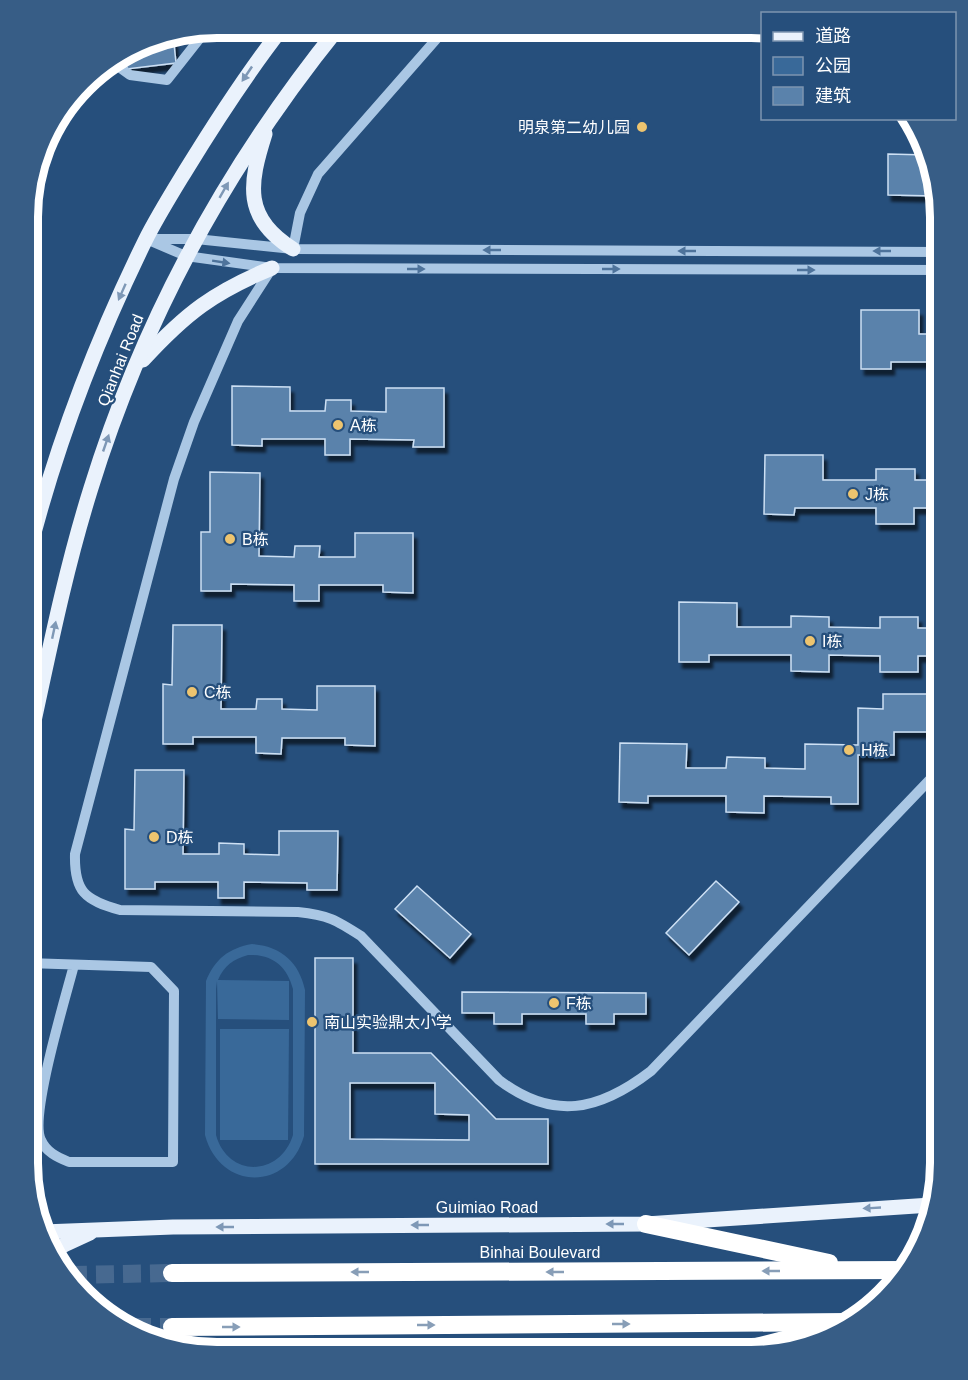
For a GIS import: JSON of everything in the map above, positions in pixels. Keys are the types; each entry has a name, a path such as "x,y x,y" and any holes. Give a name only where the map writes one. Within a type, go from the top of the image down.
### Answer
{"highway":[{"path":"646,1224 872,1270"},
{"name":"Binhai Boulevard","path":"172,1273 895,1270"},
{"path":"172,1327 834,1322"}],"main road":[{"name":"Qianhai Road","path":"37,523 48,482 95,355 146,239 220,114 275,37"},
{"name":"Qianhai Road","path":"37,708 75,542 94,477 133,371 186,256 233,175 272,115 331,37"},
{"path":"272,115 255,166 253,195 260,218 268,230 293,249"},
{"path":"133,371 169,331 202,303 236,283 272,268"},
{"name":"Guimiao Road","path":"51,1232 173,1227 646,1224 925,1205"},
{"path":"50,1228 68,1231"},
{"path":"59,1248 95,1231"}],"street":[{"path":"293,249 300,213 318,174 438,37"},
{"path":"119,67 130,75 167,80 200,38"},
{"path":"146,239 196,239 293,249 930,252"},
{"path":"146,239 186,256 272,268 930,270"},
{"path":"272,268 238,321 194,423 174,479 75,854 75,874 84,895 99,904 120,910 298,912 322,915 341,923 361,936 499,1080 517,1093 541,1103 565,1106 589,1105 622,1091 651,1071 930,779"},
{"path":"37,963 151,967 174,991 173,1161 69,1162 48,1151 40,1140 37,1129 40,1099 74,965"}],"green space":[{"path":"252,944 272,948 287,957 298,971 305,990 304,1136 296,1154 284,1167 270,1175 254,1178 239,1175 225,1167 213,1153 205,1135 206,981 214,966 224,956 236,948","holes":["248,955 257,955 277,963 287,974 293,989 293,1135 286,1149 277,1159 266,1165 254,1167 242,1165 231,1159 222,1149 216,1135 216,989 217,981 218,1019 289,1020 289,981 218,980 233,961"]},
{"path":"220,1029 289,1029 288,1140 220,1140"}],"building":[{"path":"174,43 176,63 127,69 127,61"},
{"path":"888,154 919,155 929,196 888,195"},
{"path":"861,310 919,310 919,334 930,334 930,362 891,362 891,369 861,369"},
{"name":"A栋","path":"232,386 290,387 290,411 325,411 326,400 351,400 351,411 386,412 386,388 444,388 444,447 413,447 414,440 350,439 350,455 325,455 325,439 262,439 262,446 232,445"},
{"name":"J栋","path":"765,455 823,455 823,480 876,480 876,469 915,469 915,480 930,480 930,508 914,508 914,524 876,524 876,508 795,508 794,515 764,514"},
{"name":"B栋","path":"210,472 260,473 259,556 294,557 295,546 320,546 319,557 355,557 355,533 413,533 413,593 383,592 383,585 319,585 319,601 294,601 294,585 231,584 231,591 201,591 201,532 210,532"},
{"name":"I栋","path":"679,602 737,603 737,627 791,627 791,616 829,617 829,627 880,628 880,617 918,617 918,628 930,628 930,656 918,656 918,672 880,672 880,656 829,655 829,672 791,671 791,655 709,655 709,662 679,662"},
{"name":"C栋","path":"173,625 222,625 221,709 256,709 257,699 282,699 282,709 317,710 317,686 375,686 375,746 345,745 345,738 282,738 281,754 256,753 256,737 193,737 193,744 163,744 163,684 172,685"},
{"name":"H栋","path":"883,694 927,694 927,732 894,732 894,755 858,755 858,804 831,804 831,797 764,796 764,813 726,812 726,796 648,796 648,803 619,802 620,743 687,744 686,768 726,768 727,757 765,758 765,768 805,769 805,744 858,745 858,708 883,709"},
{"name":"D栋","path":"135,770 184,770 183,854 219,854 219,843 244,844 244,854 279,855 279,831 338,831 337,890 307,890 307,883 244,882 244,898 218,898 218,882 155,882 155,889 125,889 125,829 134,830"},
{"path":"716,881 739,902 689,955 666,933"},
{"path":"417,886 471,934 450,958 395,909"},
{"path":"315,958 353,958 353,1053 431,1053 496,1119 548,1119 548,1164 315,1164","holes":["350,1083 435,1083 435,1114 469,1115 469,1140 350,1139"]},
{"name":"F栋","path":"462,992 646,993 646,1014 614,1014 614,1024 586,1024 586,1014 522,1014 522,1024 494,1024 494,1013 462,1013"}],"tunnel":[{"path":"76,1275 172,1273"},
{"path":"144,1327 172,1327"}],"place":[{"name":"明泉第二幼儿园","path":"642,127"},
{"name":"A栋","path":"338,425"},
{"name":"J栋","path":"853,494"},
{"name":"B栋","path":"230,539"},
{"name":"I栋","path":"810,641"},
{"name":"C栋","path":"192,692"},
{"name":"H栋","path":"849,750"},
{"name":"D栋","path":"154,837"},
{"name":"F栋","path":"554,1003"},
{"name":"南山实验鼎太小学","path":"312,1022"}]}
